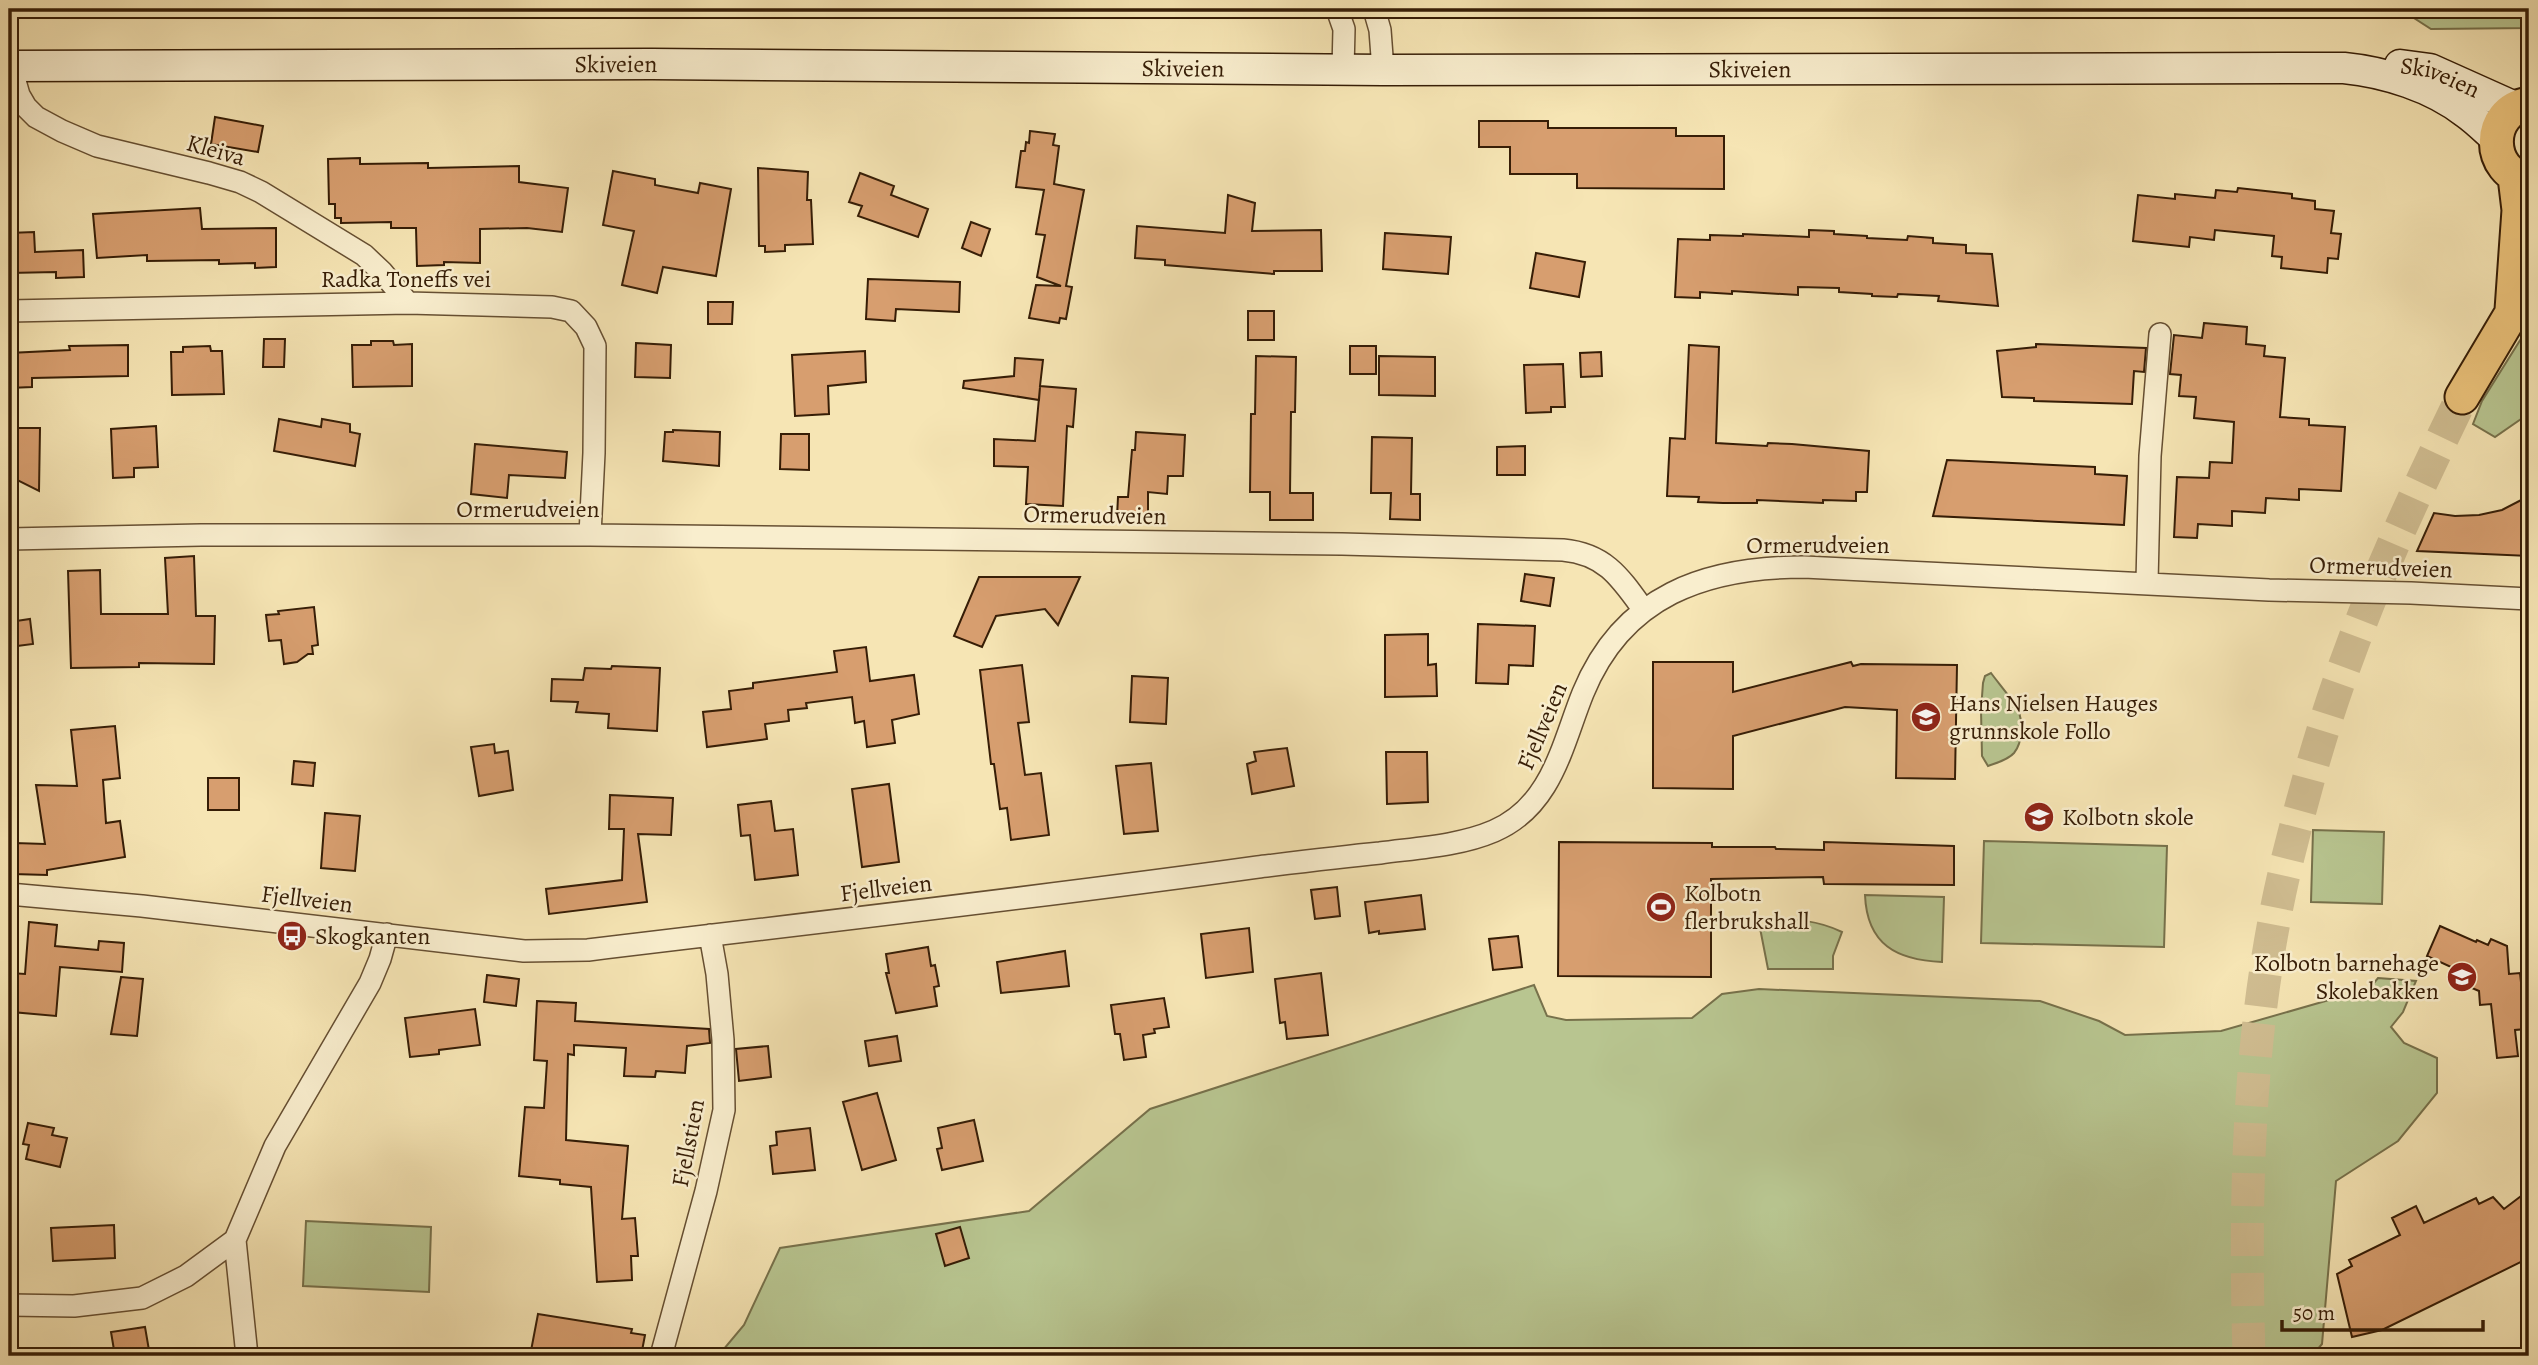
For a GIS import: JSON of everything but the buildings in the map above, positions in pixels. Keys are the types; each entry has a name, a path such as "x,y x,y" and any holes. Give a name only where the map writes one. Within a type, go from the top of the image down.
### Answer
{"main road":[{"name":"Skiveien","path":"11,66 652,64 1382,70 2358,69 2398,65 2430,69 2523,106"},
{"name":"Skiveien","path":"2358,69 2426,90 2465,112 2495,138"},
{"path":"2462,397 2521,298 2519,210 2522,179 2507,171 2498,157 2495,138 2502,120 2523,106"}],"street":[{"path":"1337,9 1343,29 1343,69"},
{"path":"1374,9 1380,30 1382,70"},
{"name":"Kleiva","path":"11,66 19,95 36,117 97,146 209,173 240,182 261,192 364,256 382,272 408,303"},
{"name":"Radka Toneffs vei","path":"9,311 408,303 552,307 571,312 586,327 594,346 594,453 590,535"},
{"path":"2147,582 2151,456 2160,334"},
{"name":"Ormerudveien","path":"9,539 201,535 590,535 1342,544 1563,550 1588,554 1600,561 1623,581 1643,609 1675,591 1708,578 1731,571 1765,567 2529,599"},
{"name":"Fjellveien","path":"9,894 142,906 524,951 588,950 1402,850 1478,836 1513,820 1531,806 1545,788 1558,762 1584,690 1596,668 1610,646 1643,609"},
{"path":"9,1305 74,1307 142,1298 186,1276 234,1240 275,1146 370,983 387,934"},
{"name":"Fjellstien","path":"661,1356 706,1191 724,1110 723,1040 717,974 710,935"},
{"path":"234,1240 247,1356"}],"green space":[{"path":"2400,9 2529,9 2529,28 2431,29"},
{"path":"2529,326 2529,417 2524,417 2495,437 2473,424 2482,401"},
{"path":"1991,673 2018,710 2021,732 2014,753 1988,766 1982,756 1981,710 1983,683 1985,676"},
{"path":"2313,830 2384,832 2382,904 2311,902"},
{"path":"1984,841 2167,846 2164,947 1981,943"},
{"path":"1865,895 1944,897 1942,962 1911,958 1887,946 1878,938 1872,926"},
{"path":"1767,918 1815,923 1842,932 1833,956 1833,969 1768,969 1760,928 1767,927"},
{"path":"2378,978 2416,981 2403,1012 2391,1027 2404,1043 2437,1058 2437,1093 2398,1141 2336,1181 2322,1344 2312,1356 718,1356 744,1325 780,1248 1029,1211 1150,1109 1534,985 1547,1016 1566,1020 1692,1018 1722,994 1759,989 2040,1001 2099,1021 2125,1035 2221,1031 2329,1000 2357,996 2369,989"},
{"path":"306,1221 431,1227 429,1292 303,1286"}],"tunnel":[{"path":"2249,1356 2247,1231 2252,1105 2264,980 2288,857 2323,729 2361,621 2402,524 2462,397"}],"place":[{"name":"Hans Nielsen Hauges grunnskole Follo","path":"1926,717"},
{"name":"Kolbotn skole","path":"2039,817"},
{"name":"Kolbotn flerbrukshall","path":"1661,907"},
{"name":"Skogkanten","path":"292,936"},
{"name":"Kolbotn barnehage Skolebakken","path":"2462,977"}]}
